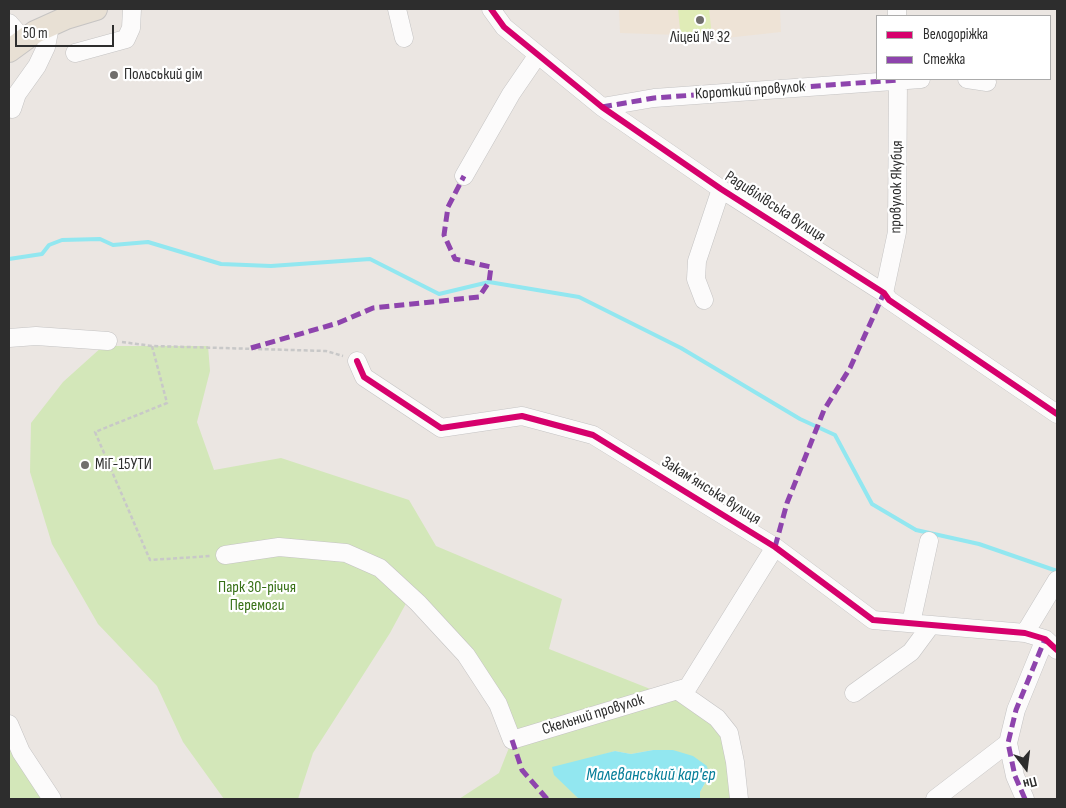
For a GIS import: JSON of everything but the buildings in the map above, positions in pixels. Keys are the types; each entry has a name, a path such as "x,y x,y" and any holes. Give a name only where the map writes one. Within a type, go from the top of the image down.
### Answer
{"main road":[{"path":"13,36 34,22 66,9"},
{"path":"13,36 50,26 96,9"}],"street":[{"path":"75,53 126,39 131,28 132,9"},
{"path":"397,9 404,38"},
{"name":"Радивілівська вулиця","path":"491,9 504,27 537,56 602,107 721,189 884,293 889,300 1057,414"},
{"path":"12,109 17,94 37,66 43,53 50,26"},
{"path":"464,176 511,94 537,56"},
{"name":"Короткий провулок","path":"602,107 654,98 898,80"},
{"name":"провулок Якубця","path":"884,293 898,232 898,80"},
{"path":"974,80 987,82"},
{"path":"704,300 696,279 697,261 721,189"},
{"path":"9,338 36,336 108,341"},
{"name":"Закамʼянська вулиця","path":"357,361 364,377 441,428 522,416 593,435 775,547 874,620 1025,633 1051,644"},
{"path":"911,623 928,541"},
{"name":"Скельний провулок","path":"225,555 278,547 346,553 380,568 410,596 466,655 498,704 512,740 688,687 775,547"},
{"path":"1025,633 1057,580"},
{"path":"854,693 910,652 931,625"},
{"path":"1025,799 1014,776 1008,743 1016,710 1051,644"},
{"path":"677,690 717,718 729,733 735,762 739,799"},
{"path":"9,724 21,752 52,799"},
{"path":"935,799 1008,743"}],"path":[{"path":"108,341 152,346 326,351 357,361"},
{"path":"152,346 167,403 95,432 150,560 225,555"}],"shaded area":[{"name":"Ліцей № 32","path":"619,9 780,9 781,32 680,43 678,35 620,33"}],"green space":[{"path":"678,9 709,9 712,36 681,39"},
{"name":"Парк 30-річчя Перемоги","path":"103,346 208,346 210,371 197,422 214,470 281,458 409,500 436,546 562,599 549,649 663,694 677,690 717,718 739,799 700,799 700,792 709,776 653,750 631,754 615,751 588,759 569,788 579,799 459,799 499,773 512,740 498,704 410,596 390,633 313,753 298,799 224,799 183,742 157,686 98,624 52,544 30,472 31,423 63,382"},
{"path":"9,735 41,789 40,797 51,799 9,799"}],"water":[{"name":"Малеванський кар'єр","path":"653,750 673,750 693,756 707,766 709,776 700,792 700,799 579,799 554,775 552,767 615,751 631,754"}],"waterway":[{"path":"9,259 42,254 49,245 62,240 100,239 113,245 148,242 221,264 271,266 370,259 439,294 489,282 579,297 681,348 800,419 835,435 872,504 916,530 979,544 1057,571"}],"marked path":[{"path":"602,107 654,98 898,80"},
{"path":"251,348 338,323 373,308 479,297 489,282 491,267 455,259 444,235 448,207 464,176"},
{"path":"775,547 787,503 824,410 850,368 884,293"},
{"path":"1025,799 1015,776 1008,743 1016,710 1045,639"},
{"path":"512,740 522,770 547,799"}],"cycle path":[{"path":"491,9 504,27 602,107 721,189 884,293 889,300 1057,414"},
{"path":"357,361 364,377 441,428 522,416 593,435 775,547 873,620 1025,633 1045,639 1057,650"}],"place":[{"name":"Ліцей № 32","path":"700,20"},
{"name":"Польський дім","path":"114,75"},
{"name":"МіГ-15УТИ","path":"85,465"}]}
